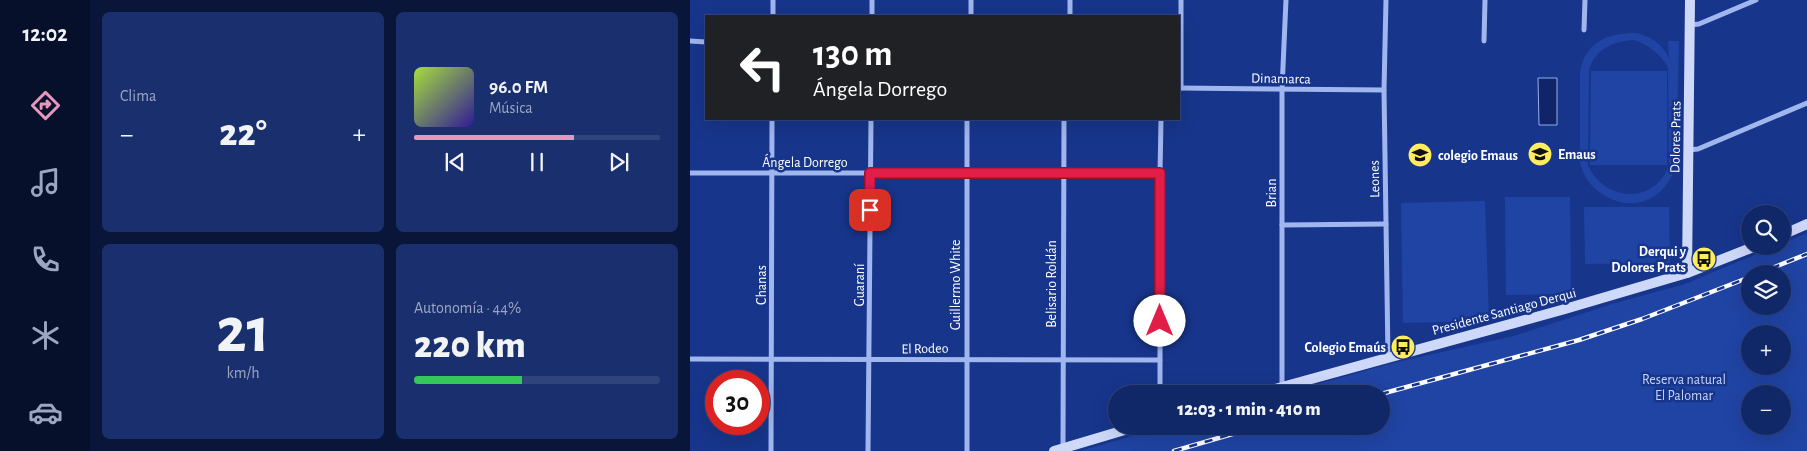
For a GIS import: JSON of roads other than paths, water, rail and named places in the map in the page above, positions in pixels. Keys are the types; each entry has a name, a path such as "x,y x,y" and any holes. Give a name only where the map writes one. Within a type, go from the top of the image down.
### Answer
{"street":[{"path":"773,0 773,15"},
{"path":"872,0 872,15"},
{"path":"970,15 971,0"},
{"path":"1070,0 1070,15"},
{"path":"1180,88 1181,0"},
{"name":"Brian","path":"1282,385 1282,89 1286,0"},
{"name":"Leones","path":"1386,0 1384,90 1388,357"},
{"path":"1484,41 1485,0"},
{"path":"1584,30 1585,0"},
{"name":"Dolores Prats","path":"1687,274 1690,0"},
{"path":"1690,25 1699,24 1756,0"},
{"path":"690,42 705,42"},
{"name":"Dinamarca","path":"1180,88 1384,90"},
{"path":"1688,150 1698,149 1807,103"},
{"name":"Chanas","path":"771,451 772,120"},
{"name":"Guaraní","path":"868,451 871,120"},
{"name":"Guillermo White","path":"967,120 967,451"},
{"name":"Belisario Roldán","path":"1058,450 1062,359 1064,120"},
{"path":"1160,385 1161,120"},
{"name":"Ángela Dorrego","path":"690,173 1160,173"},
{"path":"1282,224 1386,224"},
{"path":"1791,231 1807,224"},
{"name":"Presidente Santiago Derqui","path":"1289,385 1687,274 1741,252"},
{"name":"El Rodeo","path":"690,359 870,360 966,358 1160,360"},
{"path":"1058,450 1108,435"}],"railway":[{"path":"1780,265 1807,254"},
{"path":"1390,392 1579,340 1642,319 1741,280"},
{"path":"1174,451 1229,435"}],"place":[{"name":"Emaus","path":"1540,154"},
{"name":"colegio Emaus","path":"1420,155"},
{"name":"Derqui y Dolores Prats","path":"1704,259"},
{"name":"Colegio Emaús","path":"1403,347"}],"park label":[{"name":"Reserva natural El Palomar","path":"1684,388"}]}
